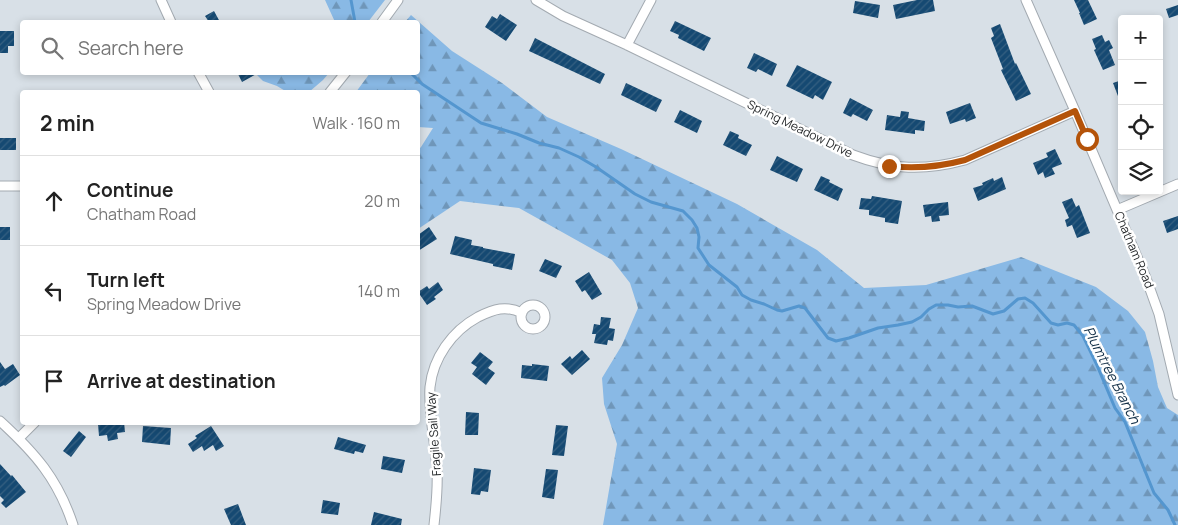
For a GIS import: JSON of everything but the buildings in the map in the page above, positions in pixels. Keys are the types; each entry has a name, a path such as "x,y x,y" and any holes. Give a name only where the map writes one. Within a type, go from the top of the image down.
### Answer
{"street":[{"path":"161,0 170,20"},
{"path":"383,20 398,0"},
{"name":"Spring Meadow Drive","path":"536,0 563,16 627,45 853,155 889,166 926,167 946,165 965,160 1075,111"},
{"path":"627,45 651,0"},
{"name":"Chatham Road","path":"1026,0 1146,278 1159,314 1178,395"},
{"path":"200,75 208,90"},
{"path":"332,90 344,75"},
{"path":"1117,210 1178,184"},
{"path":"0,186 20,186"},
{"name":"Fragile Sail Way","path":"434,525 437,472 430,388 434,370 441,353 451,339 464,327 487,313 505,308 514,309 522,313"},
{"path":"0,421 37,457 62,496 74,525"},
{"path":"19,438 32,425"}],"green space":[{"path":"325,0 385,0 370,20 334,20"},
{"path":"411,15 417,20 407,20"},
{"path":"420,23 452,51 502,83 547,117 621,149 737,204 817,250 864,288 926,285 1021,257 1096,287 1128,311 1145,332 1158,387 1167,408 1178,415 1178,525 603,525 617,444 604,404 602,378 622,345 638,308 630,283 612,260 519,208 460,201 420,228 420,148 433,128 420,127 420,90 357,90 369,75 420,75"},
{"path":"257,75 327,75 311,90 284,90 263,81"}],"waterway":[{"name":"Plumtree Branch","path":"351,0 355,20"},
{"name":"Plumtree Branch","path":"413,75 422,84 481,123 559,148 596,167 635,194 651,202 683,211 697,228 699,237 698,248 709,265 737,287 742,295 777,310 782,311 799,306 805,308 828,338 836,341 878,328 912,322 936,305 972,306 993,314 1004,311 1018,299 1025,298 1033,303 1051,323 1074,325 1083,336 1115,408 1125,422 1154,493 1168,510 1175,525"}],"route":[{"path":"889,166 926,167 946,165 965,160 1075,111 1087,139"}]}
